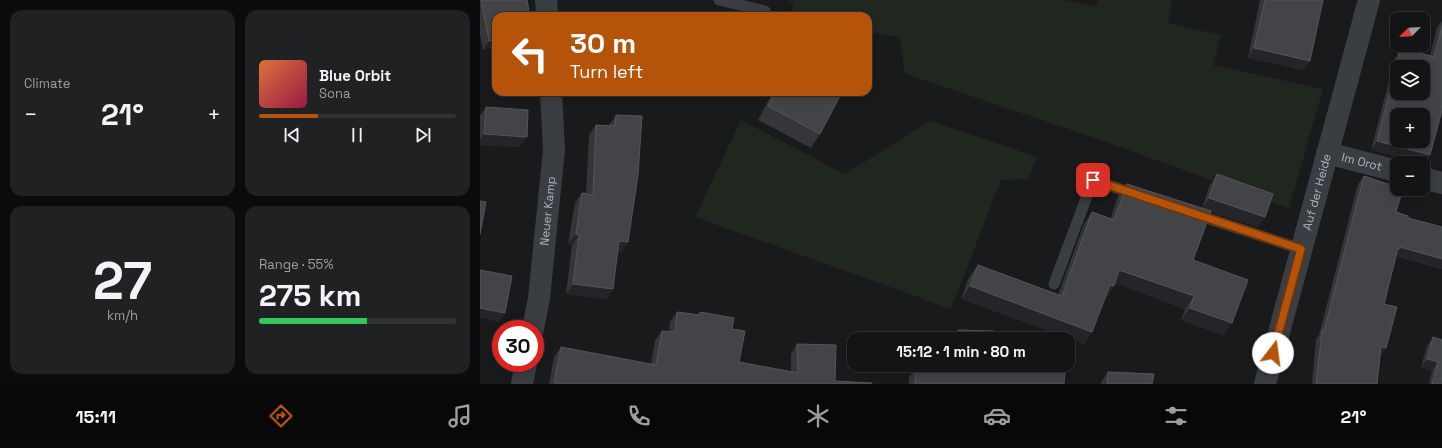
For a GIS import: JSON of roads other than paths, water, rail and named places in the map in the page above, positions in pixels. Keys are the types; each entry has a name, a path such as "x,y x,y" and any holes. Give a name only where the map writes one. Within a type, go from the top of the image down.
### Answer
{"street":[{"path":"546,0 547,12"},
{"name":"Auf der Heide","path":"1265,384 1369,0"},
{"name":"Neuer Kamp","path":"535,320 539,298 554,150 551,96"},
{"name":"Im Orot","path":"1327,153 1390,169"},
{"path":"1430,180 1442,183"},
{"path":"522,384 524,372"}],"lane":[{"path":"719,0 765,11"},
{"path":"1054,284 1093,180 1145,198"},
{"path":"1182,210 1301,249"}]}
